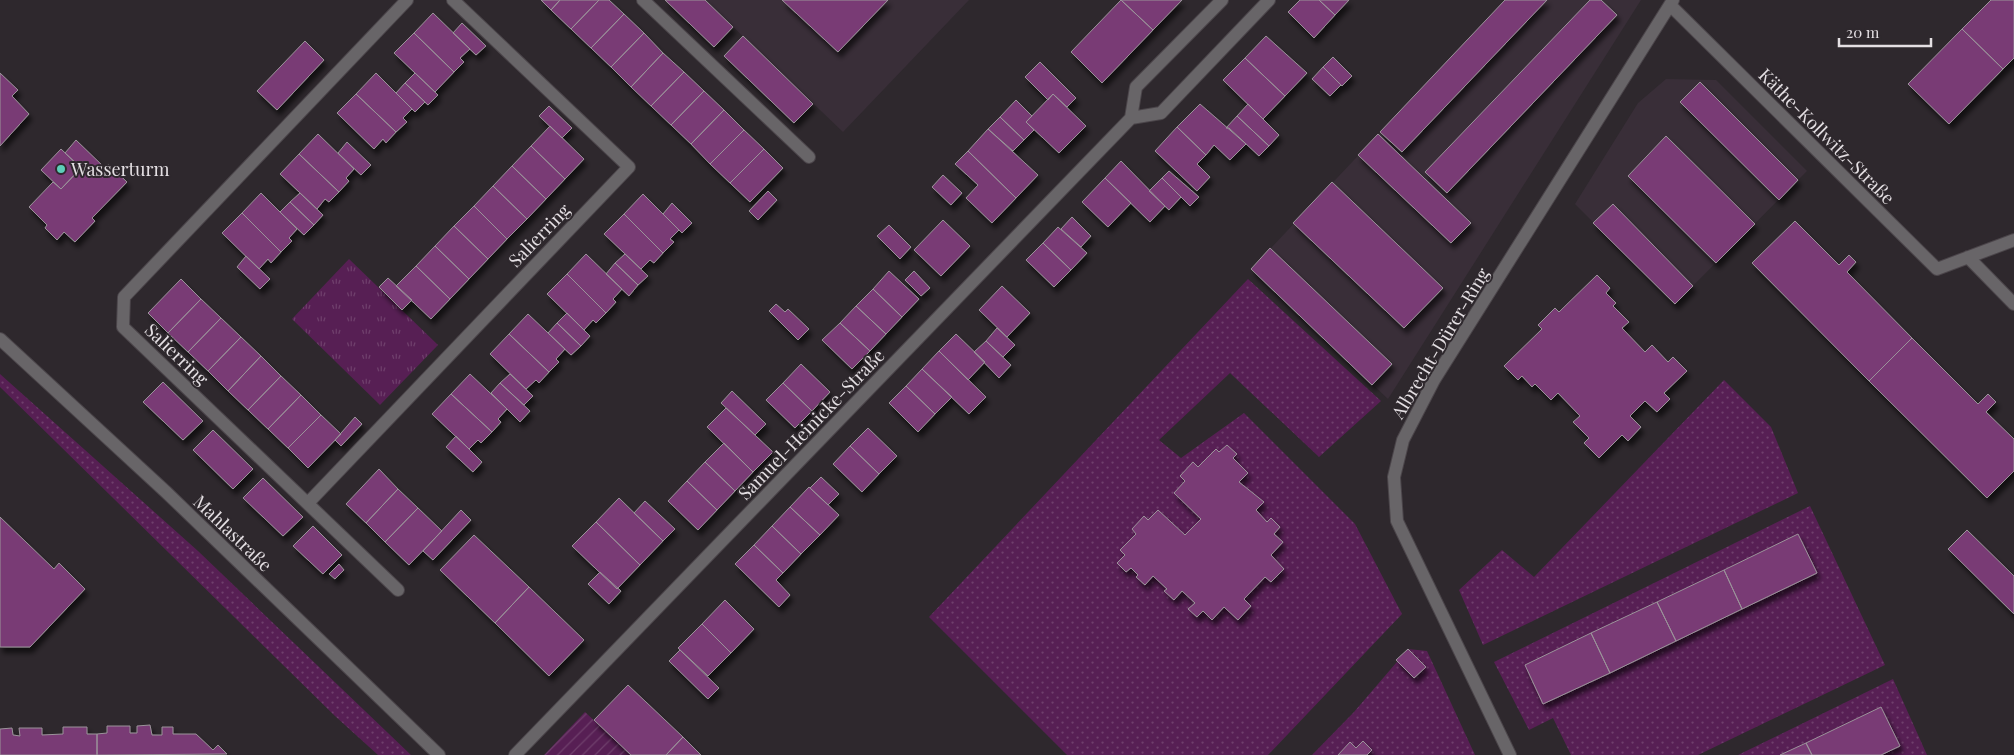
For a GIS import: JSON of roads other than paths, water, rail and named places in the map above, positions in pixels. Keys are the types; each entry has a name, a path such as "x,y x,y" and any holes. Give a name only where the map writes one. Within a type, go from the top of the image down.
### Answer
{"street":[{"name":"Salierring","path":"398,590 123,327 124,297 407,0"},
{"name":"Salierring","path":"308,503 628,167 453,0"},
{"path":"643,0 809,157"},
{"path":"1222,0 1136,87 1131,118 1161,113 1269,0"},
{"name":"Käthe-Kollwitz-Straße","path":"1671,2 1937,269 2014,240"},
{"name":"Albrecht-Dürer-Ring","path":"1510,755 1397,521 1394,477 1403,440 1434,380 1671,2"},
{"name":"Samuel-Heinicke-Straße","path":"515,755 1131,118"},
{"path":"1968,258 2014,304"},
{"name":"Mahlastraße","path":"0,339 166,492 439,755"}],"place":[{"name":"Wasserturm","path":"61,169"}]}
